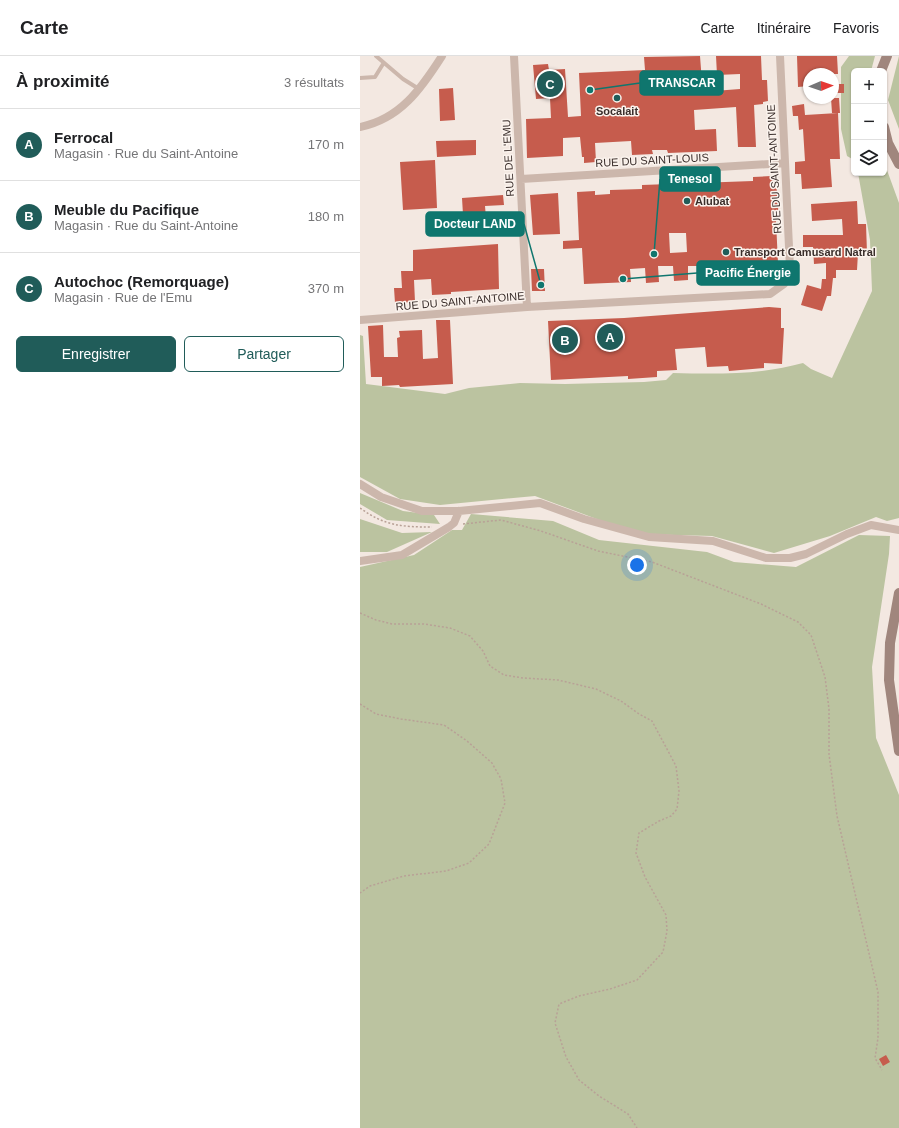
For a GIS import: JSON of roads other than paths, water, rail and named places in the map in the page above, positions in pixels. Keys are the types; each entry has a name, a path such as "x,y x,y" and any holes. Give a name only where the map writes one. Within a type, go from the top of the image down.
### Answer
{"main road":[{"path":"882,68 887,56"},
{"path":"887,139 899,164"},
{"path":"899,593 890,643 889,680 899,751"}],"street":[{"path":"360,127 373,124 394,114 412,99 442,56"},
{"name":"RUE DE L'EMU","path":"514,56 527,307"},
{"name":"RUE DU SAINT-ANTOINE","path":"360,320 527,307 770,294 784,284 790,268 780,56"},
{"name":"RUE DU SAINT-LOUIS","path":"521,179 785,163"},
{"path":"360,484 381,497 422,510 459,511 540,503 584,520 649,537 713,541 766,558 790,558 806,554 847,534 870,525 899,530"},
{"path":"360,561 402,555 450,527 459,511"}],"lane":[{"path":"376,56 383,64 419,89"},
{"path":"360,78 375,77 383,64"}],"place":[{"name":"Autochoc (Remorquage)","path":"550,84"},
{"name":"TRANSCAR","path":"590,90"},
{"name":"Socalait","path":"617,98"},
{"name":"Alubat","path":"687,201"},
{"name":"Transport Camusard Natral","path":"726,252"},
{"name":"Tenesol","path":"654,254"},
{"name":"Pacific Énergie","path":"623,279"},
{"name":"Docteur LAND","path":"541,285"},
{"name":"Ferrocal","path":"610,337"},
{"name":"Meuble du Pacifique","path":"565,340"}]}
